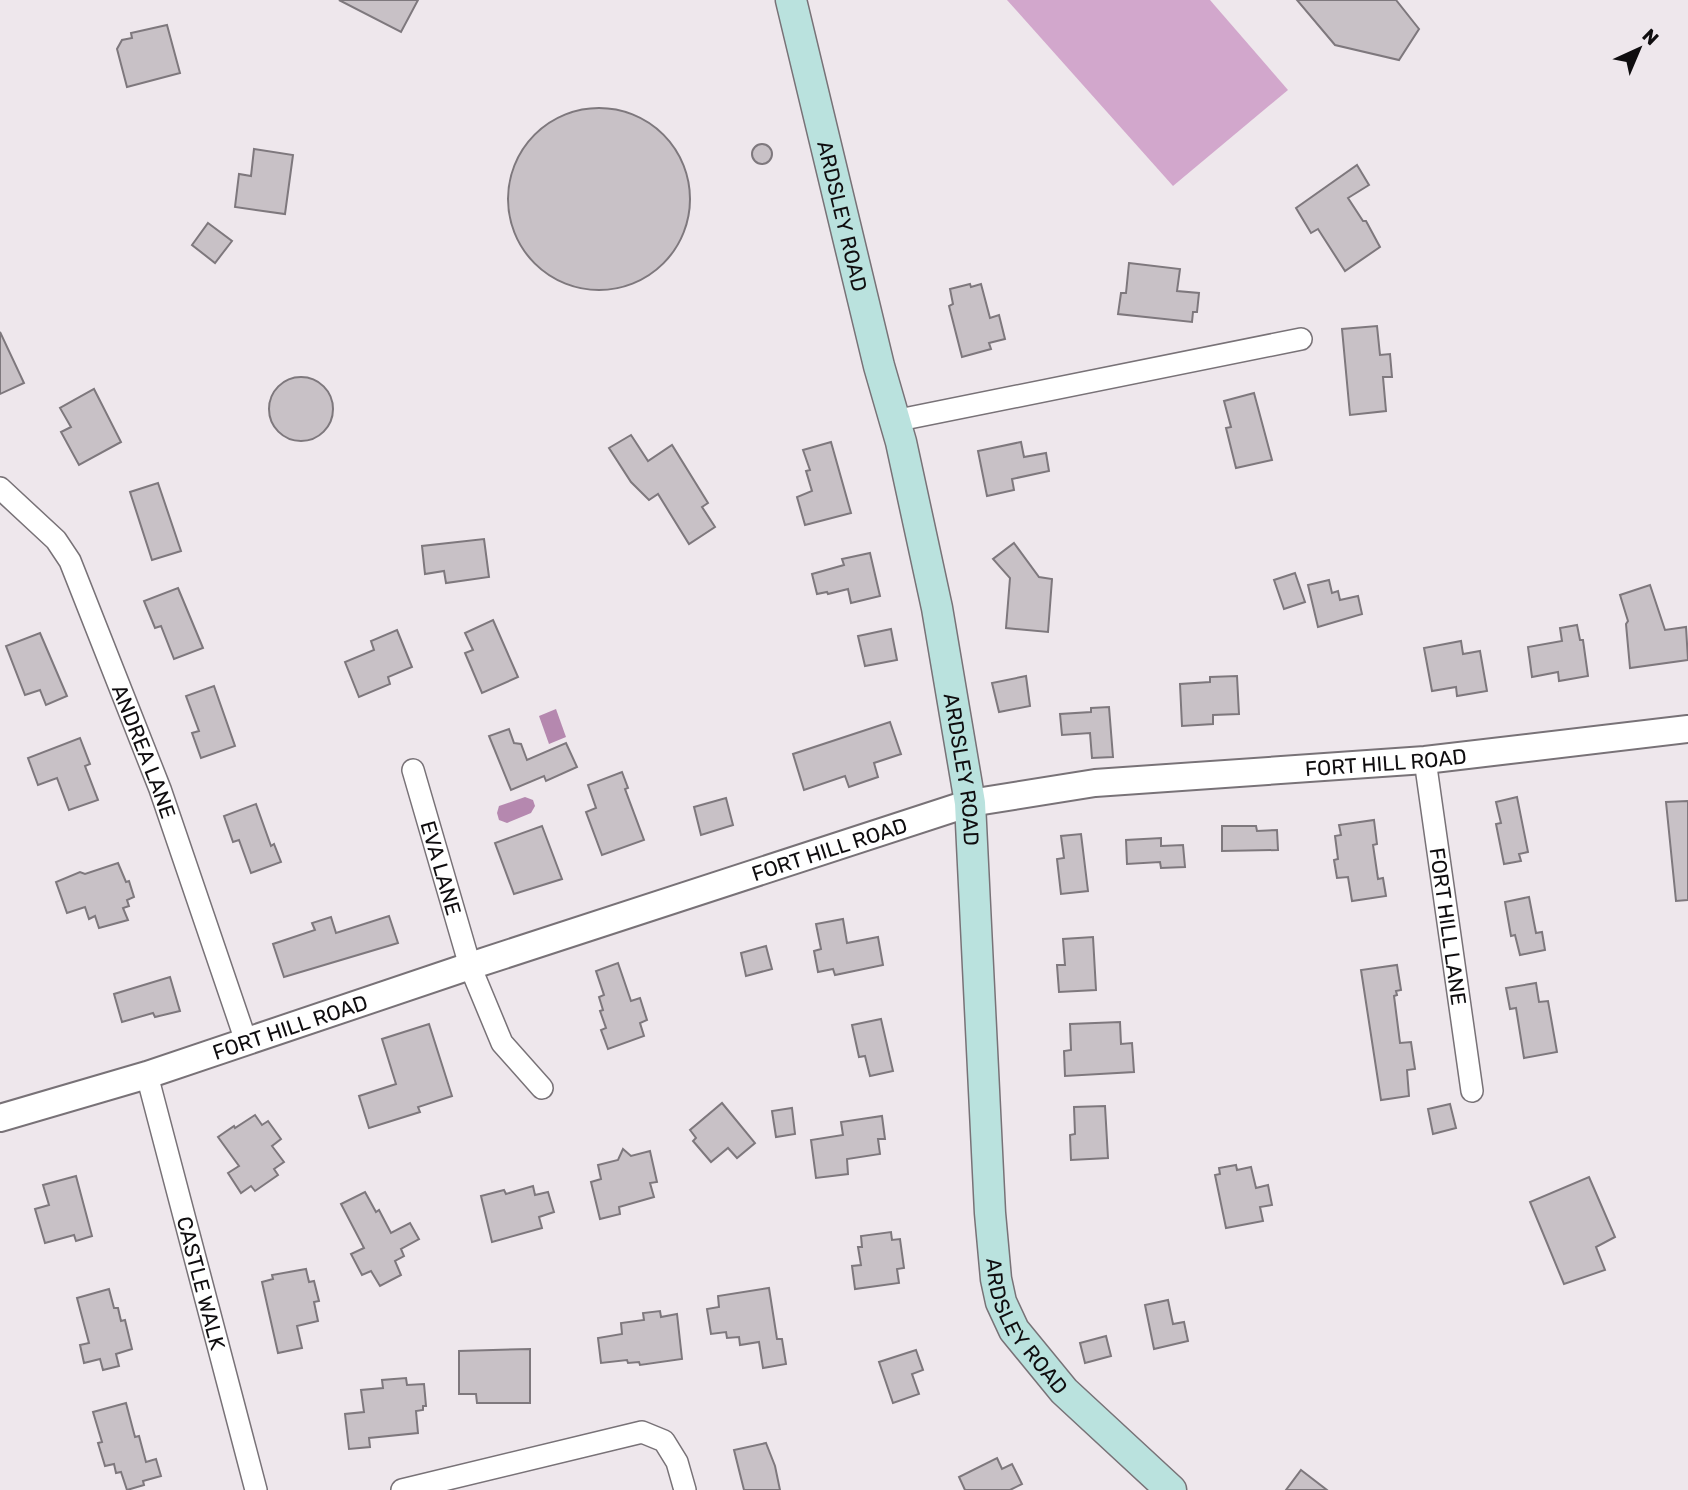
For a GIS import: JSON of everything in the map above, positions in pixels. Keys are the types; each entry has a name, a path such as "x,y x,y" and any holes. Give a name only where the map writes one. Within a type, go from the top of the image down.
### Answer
{"main road":[{"name":"ARDSLEY ROAD","path":"791,0 901,442 937,608 970,803 990,1213 996,1279 1001,1302 1014,1330 1064,1391 1171,1490"}],"street":[{"path":"894,421 1301,339"},
{"name":"ANDREA LANE","path":"0,488 56,540 70,561 160,789 246,1041"},
{"name":"FORT HILL ROAD","path":"0,1118 57,1104 147,1075 470,966 970,803 1095,783 1426,760 1688,729"},
{"name":"FORT HILL LANE","path":"1426,760 1472,1091"},
{"name":"EVA LANE","path":"413,770 470,966 502,1043 542,1088"},
{"name":"CASTLE WALK","path":"147,1075 256,1490"},
{"path":"402,1490 642,1432 663,1441 677,1462 685,1490"}],"shaded area":[{"path":"1007,0 1210,0 1288,90 1173,186"},
{"path":"556,709 566,737 549,744 539,716"},
{"path":"525,797 533,800 535,806 531,813 507,823 499,820 499,806"}],"building":[{"path":"339,0 418,0 401,32"},
{"path":"1297,0 1396,0 1419,29 1399,60 1335,45"},
{"path":"167,25 180,73 127,87 117,49 122,40 132,38 131,33"},
{"path":"599,108 634,115 650,123 663,135 675,148 683,164 690,199 683,234 675,250 663,263 650,275 634,283 599,290 564,283 548,275 535,263 523,250 515,234 508,199 515,164 523,148 535,135 548,123 564,115"},
{"path":"762,144 769,147 772,154 769,161 762,164 755,161 752,154 755,147"},
{"path":"254,149 293,155 285,214 235,207 239,174 251,176"},
{"path":"1357,165 1369,185 1348,198 1363,221 1366,221 1380,247 1345,271 1318,229 1311,233 1296,208"},
{"path":"208,223 232,241 215,263 192,245"},
{"path":"1129,263 1180,269 1177,291 1199,293 1197,312 1193,312 1192,322 1118,314 1121,293 1126,293"},
{"path":"970,284 971,287 981,284 990,318 999,315 1005,339 989,343 991,349 962,357 949,306 953,304 950,289"},
{"path":"1377,326 1380,355 1390,354 1392,377 1383,377 1386,411 1350,415 1342,329"},
{"path":"0,332 24,383 0,394"},
{"path":"301,377 313,379 324,386 331,397 331,421 324,432 313,439 301,441 289,439 278,432 271,421 269,409 271,397 278,386 289,379"},
{"path":"94,389 121,442 79,465 61,432 71,427 60,408"},
{"path":"1254,393 1272,460 1236,468 1226,428 1231,427 1224,401"},
{"path":"631,435 648,461 672,445 708,503 702,507 715,527 689,544 658,494 649,500 631,482 609,448"},
{"path":"831,442 851,513 805,525 797,497 812,491 806,471 810,470 803,450"},
{"path":"1021,442 1024,457 1046,453 1049,471 1012,479 1014,490 987,496 978,451"},
{"path":"158,483 181,551 152,560 130,492"},
{"path":"484,539 489,577 446,583 444,571 425,574 422,546"},
{"path":"1014,543 1039,577 1052,579 1048,632 1006,628 1010,578 993,559"},
{"path":"870,553 880,596 851,603 848,589 817,594 812,574 844,565 842,559"},
{"path":"1295,573 1305,602 1284,609 1274,580"},
{"path":"1329,580 1332,593 1338,591 1340,600 1358,596 1362,614 1318,627 1308,585"},
{"path":"1650,585 1665,630 1686,627 1688,660 1630,668 1626,624 1628,621 1620,595"},
{"path":"178,588 203,648 174,659 161,626 155,628 144,601"},
{"path":"493,620 518,677 482,693 465,653 473,650 465,633"},
{"path":"1577,625 1580,640 1583,640 1588,676 1559,681 1558,672 1532,677 1528,647 1562,641 1560,628"},
{"path":"891,629 897,660 865,666 858,636"},
{"path":"397,630 412,667 388,677 390,684 359,697 345,662 374,650 371,641"},
{"path":"40,633 67,696 46,705 40,690 25,695 6,646"},
{"path":"1461,641 1463,654 1480,651 1487,691 1457,696 1456,687 1432,691 1424,648"},
{"path":"1026,676 1030,706 999,712 992,683"},
{"path":"1237,676 1239,714 1213,715 1213,724 1182,726 1180,684 1210,682 1210,677"},
{"path":"214,686 235,746 201,758 192,733 199,731 186,696"},
{"path":"1109,707 1113,757 1092,758 1090,733 1062,735 1060,714 1091,712 1091,708"},
{"path":"890,722 901,754 874,763 878,777 849,787 845,776 804,790 793,754"},
{"path":"509,729 514,743 521,744 527,760 566,743 577,767 546,781 544,776 511,790 489,736"},
{"path":"80,738 90,764 85,766 98,800 69,810 57,778 38,785 28,758"},
{"path":"622,772 628,788 625,789 644,840 602,855 586,812 596,808 588,785"},
{"path":"1517,797 1528,852 1519,854 1521,861 1504,864 1496,824 1501,823 1496,802"},
{"path":"726,798 733,825 701,835 694,807"},
{"path":"1688,801 1688,900 1676,901 1666,802"},
{"path":"256,804 271,846 274,844 281,862 251,873 239,840 233,842 224,816"},
{"path":"1374,820 1377,844 1373,845 1378,879 1383,878 1386,896 1352,901 1348,877 1337,878 1334,860 1338,859 1335,836 1341,835 1339,825"},
{"path":"542,826 562,879 514,894 495,843"},
{"path":"1222,826 1256,826 1257,831 1277,830 1278,850 1222,851"},
{"path":"1081,834 1088,891 1061,894 1057,859 1064,858 1061,836"},
{"path":"1161,838 1161,846 1183,845 1185,867 1161,868 1160,862 1127,864 1126,840"},
{"path":"118,863 126,882 129,881 134,897 127,900 129,906 123,908 128,920 99,928 95,916 89,919 85,907 67,913 56,882 80,872 85,874"},
{"path":"1529,897 1536,933 1542,932 1545,950 1520,955 1515,935 1511,936 1505,902"},
{"path":"389,916 398,943 284,977 273,944 315,930 312,923 331,917 336,933"},
{"path":"843,919 847,943 878,937 883,965 835,975 833,969 818,972 814,951 821,949 816,924"},
{"path":"1093,937 1096,990 1059,992 1057,965 1065,965 1063,939"},
{"path":"766,946 772,969 746,976 741,953"},
{"path":"618,963 631,1001 640,998 647,1020 640,1023 644,1036 608,1049 601,1030 606,1028 600,1011 603,1010 599,997 604,995 596,971"},
{"path":"1397,965 1401,990 1396,991 1397,995 1394,996 1400,1043 1411,1042 1415,1069 1407,1070 1409,1096 1381,1100 1361,970"},
{"path":"170,977 180,1011 155,1017 153,1013 122,1022 114,994"},
{"path":"1536,983 1539,1002 1548,1001 1557,1052 1524,1058 1516,1008 1510,1009 1506,988"},
{"path":"881,1019 893,1071 870,1076 865,1056 859,1057 852,1025"},
{"path":"1120,1022 1121,1044 1132,1043 1134,1072 1065,1076 1064,1051 1071,1050 1070,1024"},
{"path":"429,1024 452,1096 418,1107 420,1112 369,1128 359,1096 396,1084 382,1039"},
{"path":"722,1103 755,1143 737,1158 728,1148 711,1162 693,1141 696,1138 690,1130"},
{"path":"1450,1104 1456,1128 1433,1134 1428,1109"},
{"path":"1105,1106 1108,1158 1071,1160 1070,1135 1075,1134 1074,1107"},
{"path":"792,1108 795,1134 776,1137 772,1111"},
{"path":"255,1115 262,1125 268,1121 281,1139 272,1146 284,1162 274,1169 278,1175 255,1191 251,1186 241,1193 228,1173 239,1166 218,1137"},
{"path":"882,1116 885,1139 878,1139 880,1154 847,1159 848,1174 816,1178 811,1140 843,1135 841,1122"},
{"path":"623,1149 631,1156 650,1151 657,1182 650,1183 654,1197 619,1207 620,1214 600,1219 591,1182 601,1179 598,1165 618,1160"},
{"path":"1236,1165 1237,1170 1251,1167 1256,1188 1268,1185 1272,1205 1260,1207 1263,1221 1226,1228 1215,1175 1220,1174 1219,1168"},
{"path":"76,1176 92,1236 76,1241 74,1235 45,1243 35,1209 49,1205 43,1185"},
{"path":"1589,1177 1615,1237 1596,1247 1605,1270 1564,1284 1530,1202"},
{"path":"533,1186 535,1195 548,1192 554,1212 539,1217 542,1228 492,1242 481,1196 504,1190 506,1194"},
{"path":"365,1192 376,1212 379,1210 391,1233 410,1223 419,1239 401,1249 404,1256 395,1261 401,1275 380,1286 371,1271 362,1275 351,1254 364,1248 341,1204"},
{"path":"891,1232 892,1240 900,1239 904,1268 897,1269 899,1283 855,1289 852,1266 861,1265 858,1247 862,1247 861,1236"},
{"path":"306,1269 309,1282 314,1281 319,1301 314,1302 318,1321 297,1326 302,1348 278,1353 262,1282 273,1279 272,1275"},
{"path":"769,1288 777,1339 782,1339 786,1364 763,1368 759,1342 740,1345 739,1337 727,1338 726,1332 711,1334 707,1309 719,1307 718,1296"},
{"path":"109,1289 114,1308 118,1308 121,1321 125,1320 132,1349 116,1354 119,1366 103,1370 100,1359 84,1363 80,1345 89,1343 77,1298"},
{"path":"1168,1300 1173,1324 1184,1322 1188,1341 1154,1349 1145,1305"},
{"path":"660,1311 661,1317 677,1314 682,1359 640,1365 639,1362 628,1363 627,1360 601,1363 598,1338 622,1334 621,1323 644,1320 643,1313"},
{"path":"1106,1336 1111,1356 1085,1363 1080,1343"},
{"path":"530,1349 530,1403 477,1403 476,1394 459,1394 459,1351"},
{"path":"916,1350 923,1370 912,1374 919,1394 893,1403 879,1362"},
{"path":"406,1378 407,1385 424,1384 426,1406 423,1406 423,1410 416,1411 418,1433 369,1438 370,1447 349,1449 345,1414 364,1412 361,1390 383,1388 382,1380"},
{"path":"126,1403 135,1437 139,1436 146,1462 156,1459 161,1476 143,1481 144,1485 127,1490 121,1472 116,1473 114,1464 105,1466 98,1443 102,1442 93,1412"},
{"path":"766,1443 780,1490 744,1490 734,1450"},
{"path":"997,1458 1002,1469 1012,1464 1022,1484 1010,1490 965,1490 959,1477"},
{"path":"1301,1470 1327,1490 1286,1490"}]}
